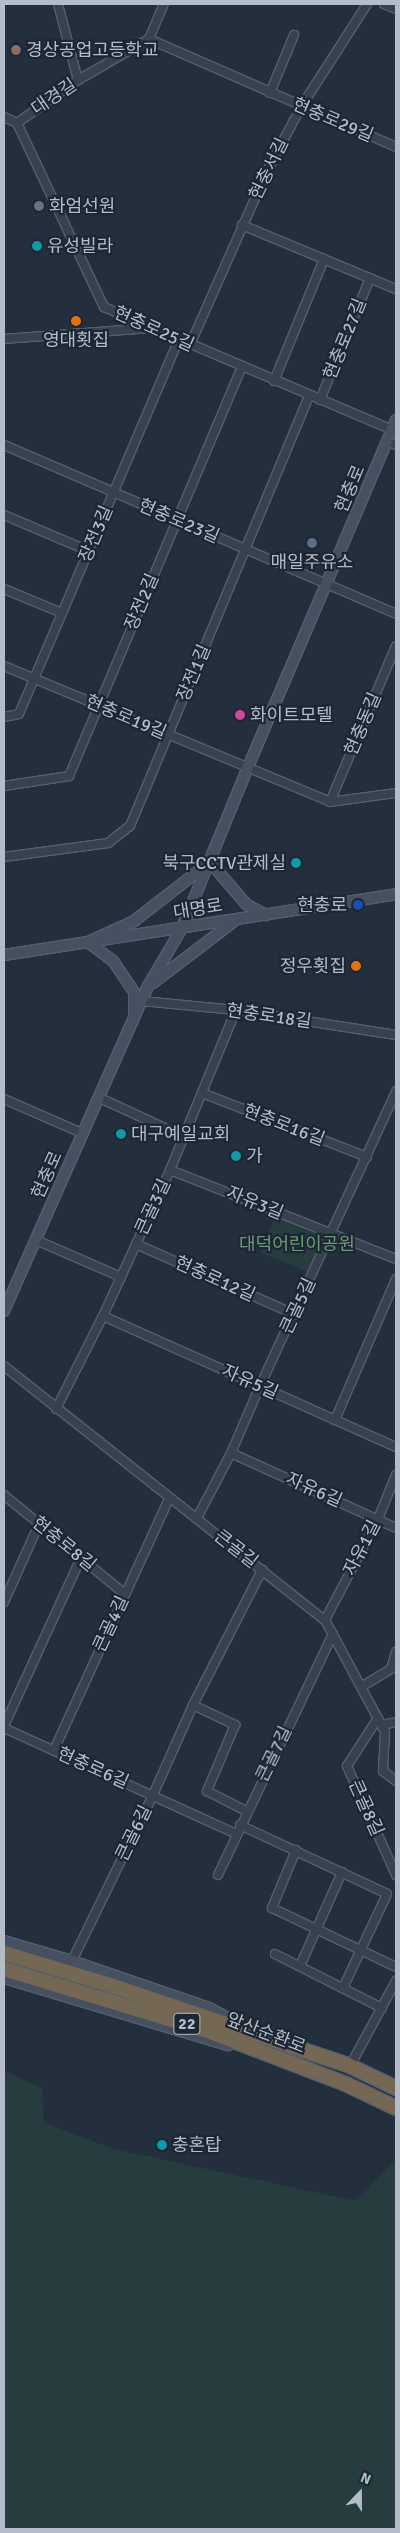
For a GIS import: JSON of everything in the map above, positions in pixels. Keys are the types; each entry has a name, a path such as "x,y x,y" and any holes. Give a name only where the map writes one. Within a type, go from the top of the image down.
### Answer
{"highway":[{"name":"앞산순환로","path":"4,1953 107,1984 268,2040 350,2066 396,2088"},
{"name":"앞산순환로","path":"4,1969 204,2030 348,2085 396,2108"}],"main road":[{"name":"현충로","path":"4,1310 100,1098 148,986 182,928 248,767 327,584 392,443 394,425"},
{"path":"135,1018 134,992 113,961 88,942 134,921 210,862 246,904 266,915"},
{"name":"대명로","path":"4,955 396,894"},
{"path":"148,986 235,920"},
{"path":"4,1941 72,1961 209,2008 268,2040"},
{"path":"4,1978 205,2038 270,2055"}],"street":[{"path":"58,4 78,80"},
{"path":"150,39 164,4"},
{"name":"현충서길","path":"190,345 267,171 301,107 367,4"},
{"path":"384,4 396,9"},
{"name":"현충로29길","path":"270,93 294,36"},
{"name":"대경길","path":"4,117 17,123 78,80 150,39"},
{"name":"현충로29길","path":"150,39 301,107 396,147"},
{"name":"현충로25길","path":"17,123 104,307 309,396 394,425"},
{"name":"현충로27길","path":"242,225 396,289"},
{"path":"274,381 324,259"},
{"name":"현충로27길","path":"320,400 370,278"},
{"path":"4,339 153,328"},
{"name":"장전3길","path":"4,717 19,714 179,339"},
{"name":"장전2길","path":"4,786 68,776 242,367"},
{"name":"장전1길","path":"4,857 108,843 130,826 309,396"},
{"name":"현충로23길","path":"4,445 396,614"},
{"path":"4,515 89,551"},
{"path":"4,589 62,613"},
{"name":"현충동길","path":"330,802 396,646"},
{"name":"현충로19길","path":"4,666 330,802"},
{"path":"330,802 396,793"},
{"name":"현충로18길","path":"142,1001 236,1010 396,1035"},
{"name":"큰골3길","path":"56,1410 103,1316 170,1170 236,1010"},
{"name":"큰골5길","path":"197,1518 231,1453 260,1386 367,1157 393,1109 396,1091"},
{"name":"현충로16길","path":"202,1093 367,1157"},
{"path":"100,1098 184,1137"},
{"path":"4,1099 84,1134"},
{"name":"자유3길","path":"170,1170 396,1258"},
{"path":"36,1240 121,1277"},
{"name":"현충로12길","path":"136,1244 294,1314"},
{"path":"335,1420 396,1279"},
{"name":"자유5길","path":"103,1316 396,1448"},
{"name":"큰골길","path":"4,1366 56,1410 197,1518 325,1620 385,1732 383,1770 396,1781"},
{"name":"자유6길","path":"231,1453 396,1528"},
{"name":"자유1길","path":"325,1620 378,1519 396,1475"},
{"name":"현충로8길","path":"4,1494 125,1594"},
{"name":"큰골4길","path":"54,1750 170,1499"},
{"path":"4,1602 40,1524"},
{"name":"현충로6길","path":"81,1558 4,1727 237,1834"},
{"name":"큰골6길","path":"72,1961 153,1795 193,1705 262,1570"},
{"name":"큰골7길","path":"218,1875 246,1811 333,1634"},
{"path":"361,1687 391,1670 396,1652"},
{"path":"193,1705 235,1725 206,1791 246,1811"},
{"path":"380,1722 396,1722"},
{"name":"큰골8길","path":"380,1722 347,1766 396,1875"},
{"path":"240,1825 387,1894 343,1988"},
{"path":"296,1850 272,1908 396,1967"},
{"path":"300,1966 342,1872"},
{"path":"275,1954 382,2008"},
{"path":"350,2066 396,1981"}],"green space":[{"name":"대덕어린이공원","path":"277,1212 332,1234 309,1273 260,1252"},
{"path":"4,2071 42,2088 44,2123 114,2149 356,2201 396,2159 396,2529 4,2529"}],"place":[{"name":"경상공업고등학교","path":"16,50"},
{"name":"화엄선원","path":"39,206"},
{"name":"유성빌라","path":"37,246"},
{"name":"영대횟집","path":"76,321"},
{"name":"매일주유소","path":"312,543"},
{"name":"화이트모텔","path":"240,715"},
{"name":"북구CCTV관제실","path":"296,863"},
{"name":"현충로","path":"358,905"},
{"name":"정우횟집","path":"356,966"},
{"name":"대구예일교회","path":"121,1134"},
{"name":"가","path":"236,1156"},
{"name":"충혼탑","path":"162,2145"}]}
